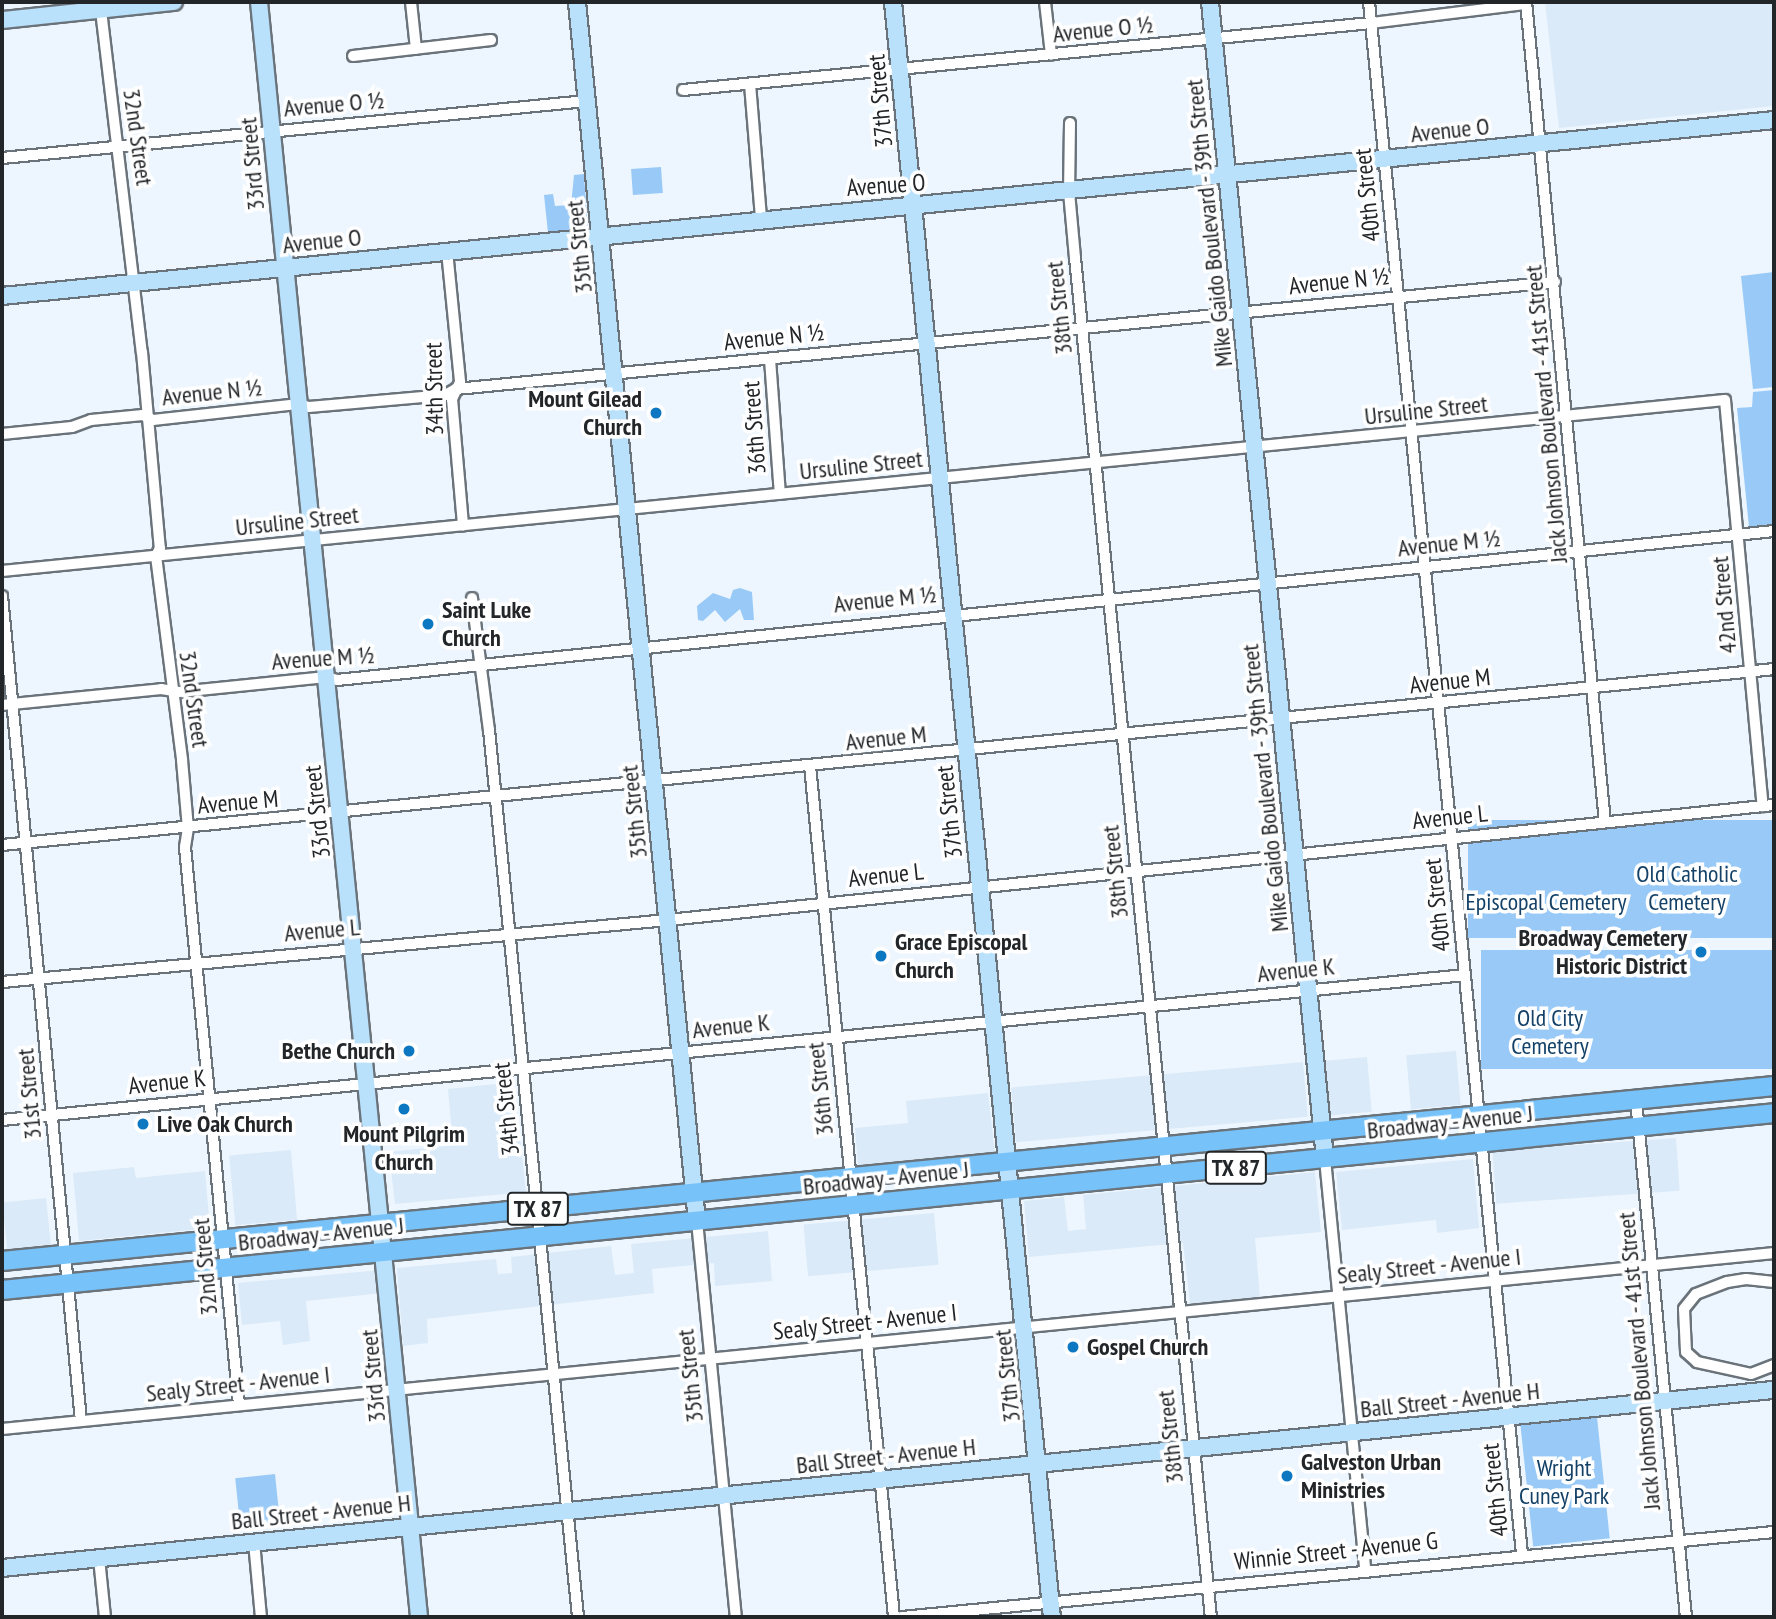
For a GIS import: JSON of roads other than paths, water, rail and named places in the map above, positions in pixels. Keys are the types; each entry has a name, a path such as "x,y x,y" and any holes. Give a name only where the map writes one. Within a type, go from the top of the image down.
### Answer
{"main road":[{"path":"2,20 100,6 174,2"},
{"name":"33rd Street","path":"259,2 419,1617"},
{"name":"35th Street","path":"577,2 697,1221"},
{"name":"37th Street","path":"893,2 979,887 1039,1463 1051,1610"},
{"name":"Mike Gaido Boulevard - 39th Street","path":"1210,2 1325,1159"},
{"name":"Avenue O","path":"2,296 761,217 1227,177 1774,120"},
{"name":"Broadway - Avenue J","path":"2,1261 1774,1086"},
{"name":"Broadway - Avenue J","path":"2,1290 1774,1113"},
{"name":"Ball Street - Avenue H","path":"2,1568 1774,1390"}],"street":[{"path":"411,2 416,49"},
{"path":"1045,2 1051,55"},
{"name":"40th Street","path":"1369,2 1522,1554"},
{"name":"Avenue O ½","path":"683,90 900,71 1371,23 1526,3"},
{"name":"Jack Johnson Boulevard - 41st Street","path":"1526,3 1605,822"},
{"name":"32nd Street","path":"100,6 116,147 122,155 160,548 156,556 171,690 176,699 188,828 184,847 225,1240 239,1405"},
{"path":"352,56 491,40"},
{"path":"750,84 761,217"},
{"name":"Avenue O ½","path":"2,158 587,102"},
{"name":"38th Street","path":"1070,123 1069,192 1165,1147 1178,1312 1211,1617"},
{"name":"34th Street","path":"447,251 460,382 452,399 463,526"},
{"name":"Avenue N ½","path":"2,435 72,427 91,420 148,418 299,404 309,407 445,395 456,389 1555,282"},
{"name":"36th Street","path":"770,359 780,494"},
{"name":"Ursuline Street","path":"2,571 1725,400"},
{"name":"42nd Street","path":"1725,400 1751,672 1769,805"},
{"name":"Avenue M ½","path":"7,704 326,677 337,680 641,645 1774,531"},
{"name":"31st Street","path":"2,596 7,704 26,843 81,1421"},
{"name":"34th Street","path":"472,598 496,799 578,1617"},
{"name":"Avenue M","path":"2,845 496,799 1774,669"},
{"name":"36th Street","path":"810,766 821,904 894,1617"},
{"name":"Avenue L","path":"2,982 668,920 1769,805"},
{"name":"Avenue K","path":"2,1120 1465,975"},
{"name":"Jack Johnson Boulevard - 41st Street","path":"1636,1100 1686,1617"},
{"name":"Mike Gaido Boulevard - 39th Street","path":"1325,1159 1365,1569"},
{"name":"35th Street","path":"697,1221 736,1617"},
{"name":"Sealy Street - Avenue I","path":"2,1429 1774,1253"},
{"path":"1774,1282 1727,1282 1696,1294 1684,1309 1686,1352 1698,1362 1737,1373 1774,1365"},
{"name":"Winnie Street - Avenue G","path":"902,1617 1051,1610 1208,1585 1774,1532"},
{"path":"254,1542 261,1617"},
{"path":"99,1558 105,1617"}],"place":[{"name":"Mount Gilead Church","path":"656,413"},
{"name":"Saint Luke Church","path":"428,624"},
{"name":"Broadway Cemetery Historic District","path":"1701,952"},
{"name":"Grace Episcopal Church","path":"881,956"},
{"name":"Bethe Church","path":"409,1051"},
{"name":"Mount Pilgrim Church","path":"404,1109"},
{"name":"Live Oak Church","path":"143,1124"},
{"name":"Gospel Church","path":"1073,1347"},
{"name":"Galveston Urban Ministries","path":"1287,1476"}],"park label":[{"name":"Old Catholic Cemetery","path":"1687,888"},
{"name":"Episcopal Cemetery","path":"1546,902"},
{"name":"Old City Cemetery","path":"1550,1032"},
{"name":"Wright Cuney Park","path":"1564,1482"}]}
